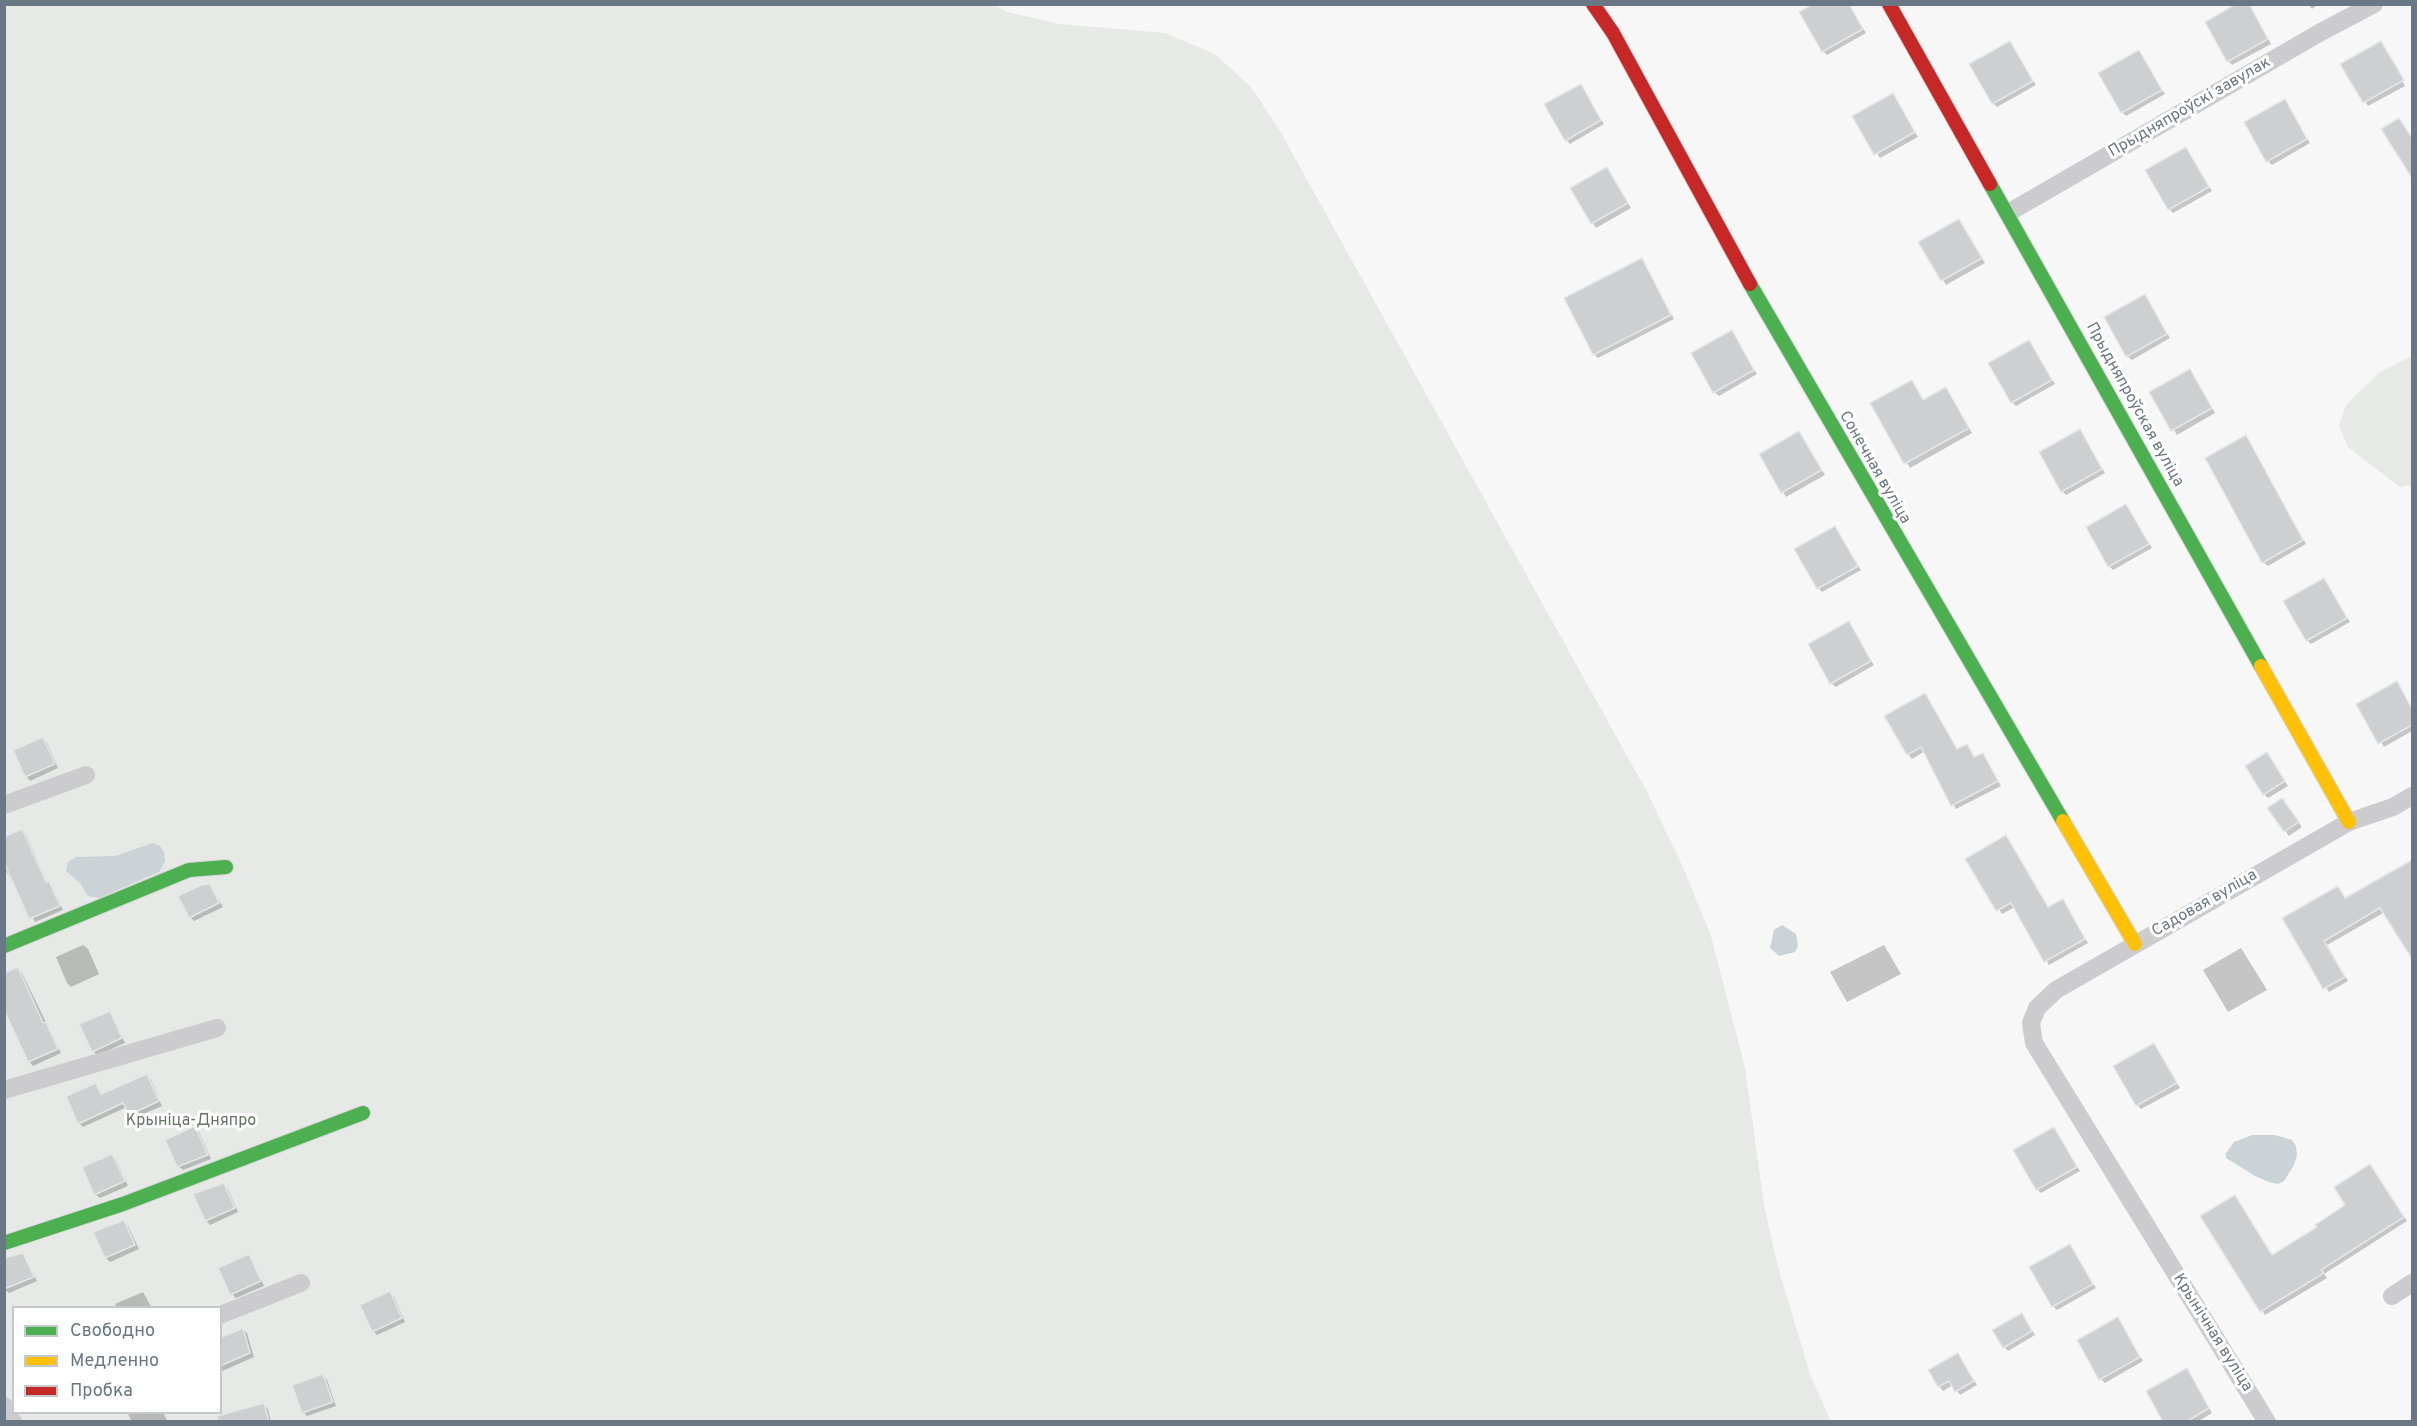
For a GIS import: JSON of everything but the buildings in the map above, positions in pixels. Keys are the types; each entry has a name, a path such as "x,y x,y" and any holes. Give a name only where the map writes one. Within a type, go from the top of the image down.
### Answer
{"street":[{"name":"Сонечная вуліца","path":"1593,4 1612,33 1762,308 2135,944"},
{"name":"Прыдняпроўская вуліца","path":"1889,4 2349,822"},
{"name":"Прыдняпроўскі завулак","path":"2008,213 2374,4"},
{"path":"4,805 86,775"},
{"name":"Садовая вуліца","path":"2034,1043 2031,1023 2037,1008 2056,990 2349,822 2393,807 2412,796"},
{"path":"4,946 189,870 226,867"},
{"path":"4,1090 217,1028"},
{"name":"Крынічная вуліца","path":"2034,1043 2267,1422"},
{"path":"4,1243 98,1213 363,1113"},
{"path":"222,1314 301,1283"},
{"path":"2392,1296 2412,1283"},
{"path":"4,1406 12,1422"}],"green space":[{"name":"Крыніца-Дняпро","path":"5,4 993,4 1007,12 1059,24 1165,33 1215,54 1251,87 1280,131 1647,792 1682,865 1711,936 1745,1068 1764,1205 1778,1267 1811,1377 1831,1421 5,1422"},
{"path":"2412,356 2412,485 2400,487 2348,447 2339,425 2346,405 2380,372"}],"shaded area":[{"path":"153,843 160,846 164,852 165,861 159,872 99,898 88,896 80,883 66,871 68,862 76,857 115,856"},
{"path":"1782,925 1796,934 1798,946 1795,952 1779,956 1770,948 1774,930"},
{"path":"2252,1135 2275,1135 2292,1140 2296,1146 2297,1155 2284,1181 2278,1184 2269,1182 2226,1158 2226,1153 2234,1142"}],"traffic: fast":[{"path":"1990,184 2261,666"},
{"path":"1750,284 2063,821"},
{"path":"4,946 189,870 226,867"},
{"path":"4,1243 123,1204 363,1113"}],"traffic: slow":[{"path":"2261,666 2349,822"},
{"path":"2063,821 2135,944"}],"traffic: jam":[{"path":"1593,4 1613,33 1750,284"},
{"path":"1889,4 1990,184"}]}
